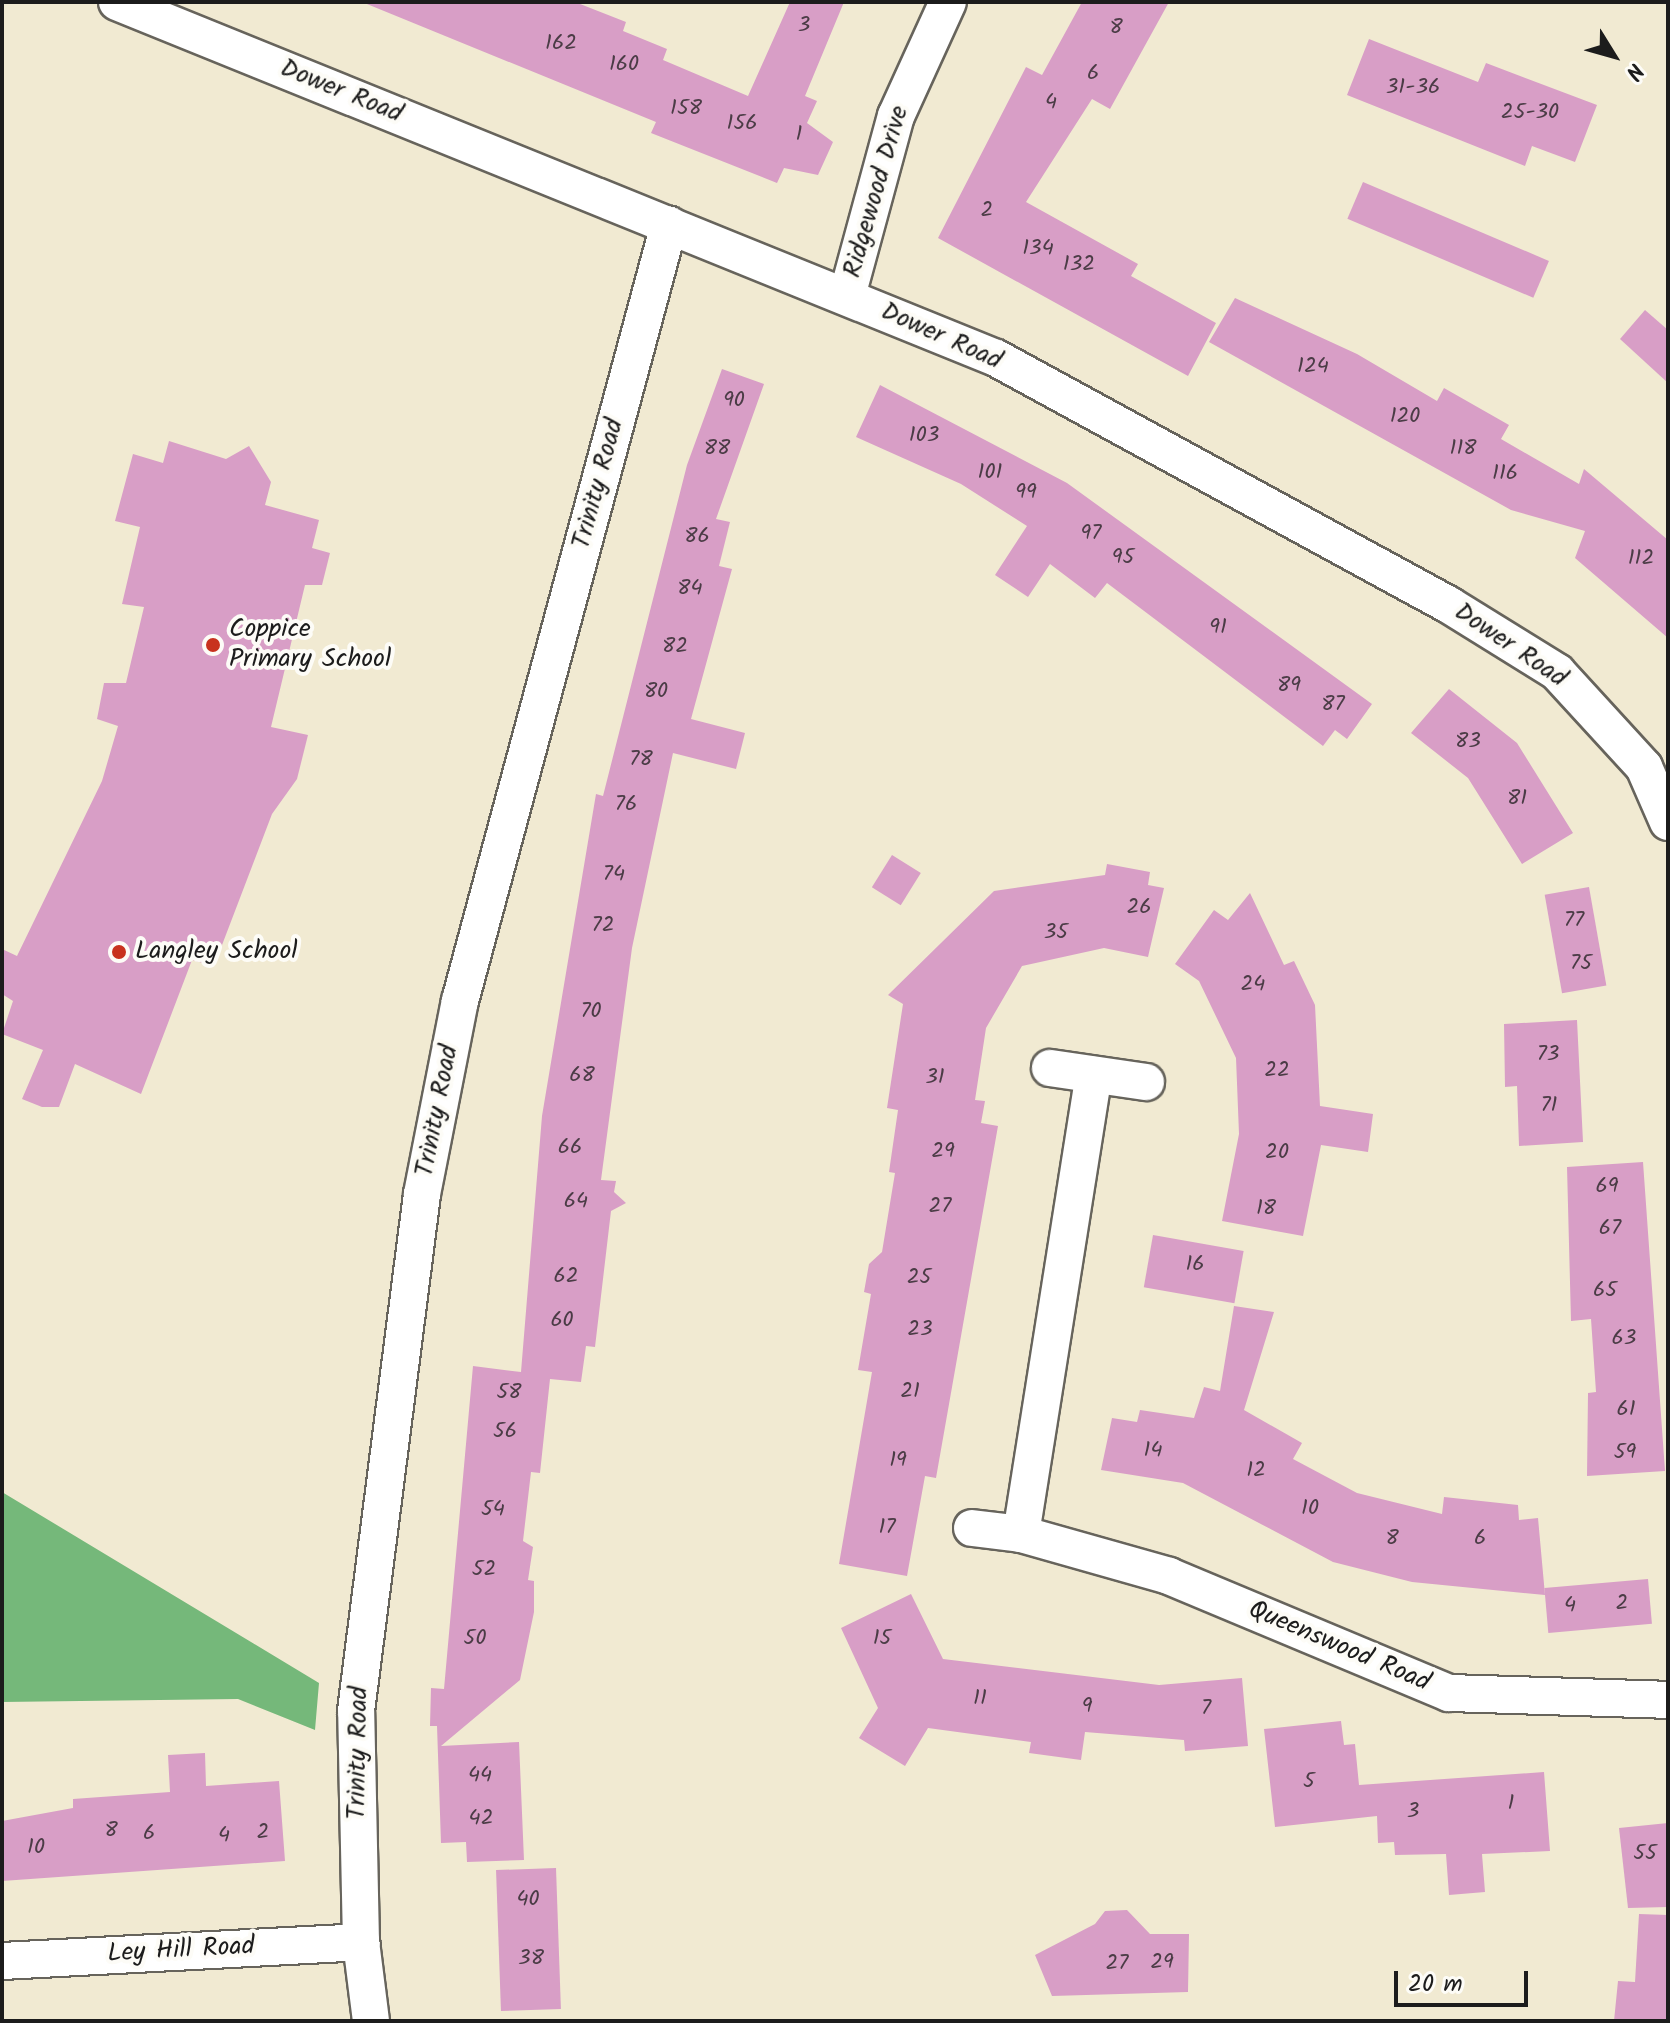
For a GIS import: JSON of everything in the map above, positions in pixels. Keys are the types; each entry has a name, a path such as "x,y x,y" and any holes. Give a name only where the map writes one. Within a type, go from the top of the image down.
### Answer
{"street":[{"name":"Dower Road","path":"117,2 996,358 1522,648 1557,672 1620,735 1644,767 1668,822"},
{"name":"Ridgewood Drive","path":"847,296 896,116 948,2"},
{"name":"Trinity Road","path":"371,2021 361,1942 356,1711 422,1194 460,1001 669,225"},
{"path":"1050,1068 1146,1082"},
{"path":"1021,1534 1094,1075"},
{"name":"Queenswood Road","path":"972,1528 1021,1534 1169,1576 1449,1693 1668,1700"},
{"name":"Ley Hill Road","path":"2,1961 361,1942"}],"green space":[{"path":"2,1492 319,1683 315,1730 238,1699 2,1702"}],"building":[{"path":"362,2 575,2 626,22 623,31 667,49 663,60 748,96 790,2 844,2 805,96 817,101 807,123 833,142 818,175 784,168 777,183 651,133 656,122"},
{"path":"1082,2 1169,2 1110,109 1092,99 1026,202 1138,264 1131,276 1216,323 1188,376 938,238 1026,67 1042,75"},
{"path":"1369,39 1478,82 1486,63 1597,105 1575,162 1532,146 1525,166 1347,95"},
{"path":"1363,182 1549,261 1533,298 1347,219"},
{"path":"1235,298 1357,354 1437,401 1444,388 1509,425 1501,439 1579,484 1584,469 1668,540 1668,638 1575,558 1585,531 1511,510 1209,342"},
{"path":"1645,310 1668,330 1668,383 1620,339"},
{"path":"722,369 764,384 716,519 730,522 719,566 732,569 691,719 745,733 736,769 673,753 632,948 601,1180 616,1181 614,1192 626,1203 611,1211 595,1347 586,1346 581,1382 550,1379 540,1473 531,1472 523,1541 533,1547 528,1580 534,1581 534,1612 520,1680 441,1746 519,1742 524,1860 467,1862 466,1842 441,1843 437,1726 430,1726 431,1688 444,1689 473,1366 521,1372 542,1116 596,794 603,796 687,465"},
{"path":"880,385 1067,483 1372,704 1347,739 1335,730 1323,746 1107,583 1095,598 1050,564 1028,597 995,575 1027,526 961,484 856,437"},
{"path":"169,441 226,459 249,446 271,482 265,505 319,520 312,548 330,553 322,585 305,585 271,727 308,735 297,779 272,814 214,966 192,960 141,1094 75,1064 59,1107 42,1107 22,1099 43,1050 2,1034 13,1001 2,994 2,949 17,956 102,781 118,726 97,719 104,683 126,683 144,607 122,604 140,527 115,521 133,454 163,463"},
{"path":"1449,689 1517,743 1573,833 1522,864 1468,778 1411,733"},
{"path":"892,855 921,873 901,905 872,887"},
{"path":"1107,864 1150,872 1148,885 1164,888 1148,957 1104,948 1022,966 986,1028 975,1100 985,1101 981,1123 998,1126 936,1478 925,1476 907,1576 839,1564 872,1372 858,1370 871,1294 864,1292 869,1264 882,1252 895,1173 889,1172 898,1110 887,1108 903,1004 888,995 994,891 1105,875"},
{"path":"1589,887 1606,985 1562,993 1545,895"},
{"path":"1250,893 1284,965 1294,961 1315,1005 1320,1106 1373,1114 1368,1152 1321,1145 1303,1236 1222,1221 1239,1134 1236,1058 1199,981 1175,964 1214,910 1228,920"},
{"path":"1577,1020 1583,1142 1519,1146 1517,1086 1505,1087 1504,1024"},
{"path":"1643,1162 1665,1471 1587,1476 1588,1393 1596,1392 1591,1319 1571,1321 1567,1167"},
{"path":"1153,1235 1244,1251 1234,1303 1144,1287"},
{"path":"1234,1306 1274,1312 1244,1410 1302,1443 1293,1459 1357,1493 1442,1514 1444,1497 1518,1505 1519,1520 1538,1518 1545,1595 1412,1582 1333,1562 1183,1483 1101,1470 1112,1418 1137,1422 1140,1410 1194,1418 1204,1387 1220,1391"},
{"path":"1648,1579 1652,1624 1548,1633 1544,1588"},
{"path":"911,1594 943,1659 1159,1685 1242,1678 1248,1746 1185,1751 1184,1740 1085,1732 1081,1760 1029,1753 1031,1742 928,1728 905,1766 859,1738 878,1708 841,1628"},
{"path":"1341,1721 1344,1745 1355,1744 1359,1785 1544,1772 1550,1851 1482,1854 1485,1892 1449,1895 1446,1854 1395,1855 1394,1842 1378,1843 1377,1816 1275,1827 1264,1729"},
{"path":"205,1753 206,1786 279,1781 285,1861 2,1881 2,1821 73,1808 73,1799 170,1792 168,1755"},
{"path":"1668,1823 1668,1907 1628,1908 1619,1828"},
{"path":"556,1868 561,2009 501,2011 496,1870"},
{"path":"1127,1910 1150,1934 1189,1934 1188,1992 1052,1996 1035,1955 1095,1924 1105,1911"},
{"path":"1639,1914 1668,1915 1668,2021 1614,2021 1618,1981 1635,1982"}],"place":[{"name":"Coppice Primary School","path":"213,645"},
{"name":"Langley School","path":"119,952"}]}
